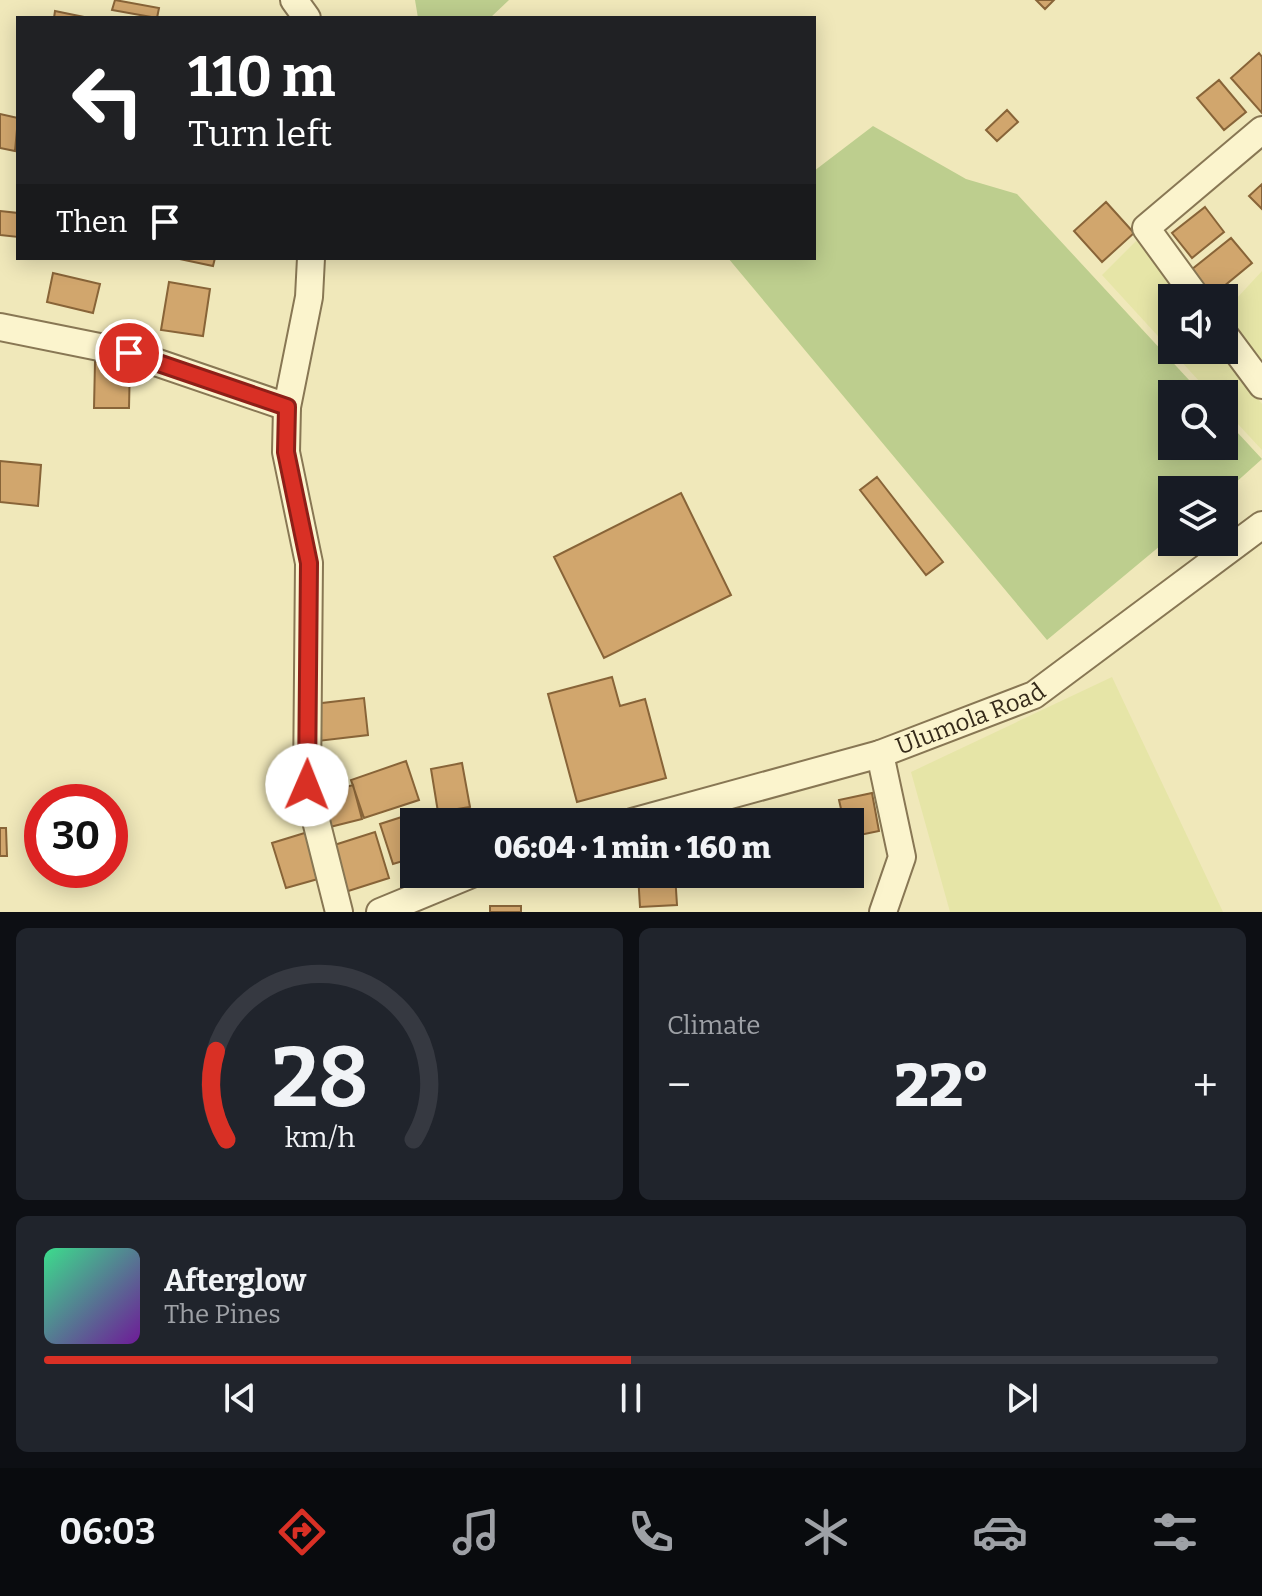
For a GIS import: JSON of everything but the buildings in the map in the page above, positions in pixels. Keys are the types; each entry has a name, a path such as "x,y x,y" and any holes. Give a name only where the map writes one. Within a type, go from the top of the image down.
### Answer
{"street":[{"path":"1187,284 1146,228 1262,130"},
{"path":"311,260 309,297 287,407 286,452 309,563 307,785 339,912"},
{"path":"0,327 129,353 287,407"},
{"path":"1238,353 1262,385"},
{"name":"Ulumola Road","path":"683,808 880,754 1034,695 1262,525"},
{"path":"880,754 902,857 883,912"},
{"path":"380,912 438,888"}],"shaded area":[{"path":"1137,240 1170,284 1158,284 1158,336 1102,275"},
{"path":"1262,271 1262,366 1238,332 1238,297"},
{"path":"1184,364 1232,364 1262,404 1262,450 1238,424 1238,380 1198,380"},
{"path":"1112,677 1223,912 950,912 911,772"}],"green space":[{"path":"415,0 509,0 492,16 418,16"},
{"path":"873,126 966,179 1017,194 1158,346 1158,364 1174,364 1189,380 1158,380 1158,460 1238,460 1238,433 1262,459 1238,480 1238,476 1158,476 1158,548 1047,640 730,260 816,260 816,169"}],"route":[{"path":"129,353 287,407 286,452 309,563 307,785"}]}
